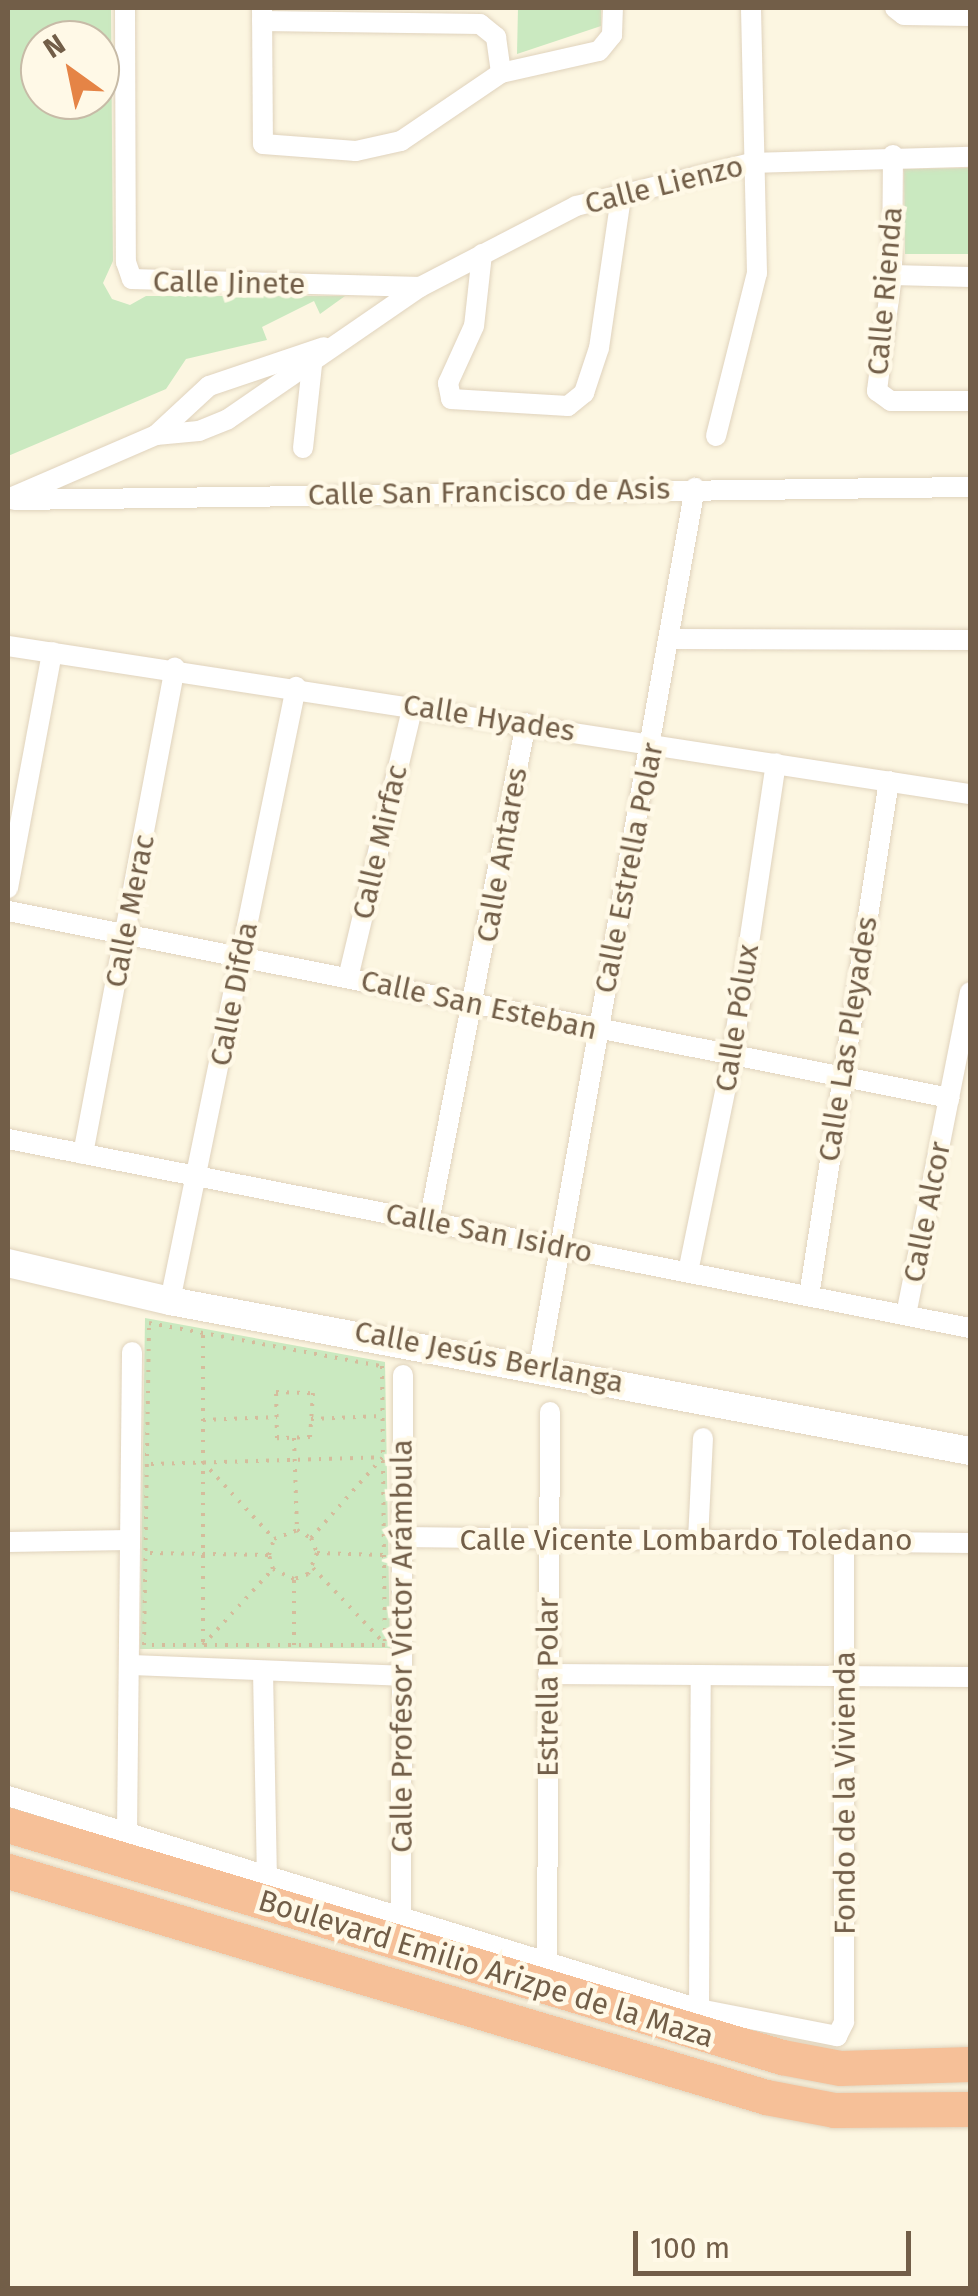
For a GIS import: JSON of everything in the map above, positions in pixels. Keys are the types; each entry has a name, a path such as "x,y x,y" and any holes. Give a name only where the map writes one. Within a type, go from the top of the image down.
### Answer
{"highway":[{"name":"Boulevard Emilio Arizpe de la Maza","path":"8,1825 782,2058 840,2068 970,2064"},
{"name":"Boulevard Emilio Arizpe de la Maza","path":"8,1871 766,2097 834,2110 970,2109"}],"street":[{"name":"Calle Jinete","path":"125,8 126,262 132,280 420,288"},
{"path":"502,73 496,37 480,24 262,14 260,136 272,148 386,148 502,73 599,50 612,35 612,8"},
{"path":"716,436 757,273 751,162 751,8"},
{"path":"895,8 904,15 970,16"},
{"name":"Calle Lienzo","path":"156,435 210,386 313,356 482,254 622,191 751,162 893,155 970,156"},
{"name":"Calle Rienda","path":"893,155 892,275 878,391 891,401 970,401"},
{"path":"482,254 474,326 448,383 450,399 568,406 584,393 598,348 622,191"},
{"path":"892,275 970,277"},
{"name":"Calle Lienzo","path":"8,500 156,435 199,431 228,420 313,356"},
{"path":"302,448 313,356"},
{"name":"Calle San Francisco de Asis","path":"8,500 970,487"},
{"name":"Calle Estrella Polar","path":"539,1366 672,639 694,488"},
{"path":"672,639 970,640"},
{"name":"Calle Hyades","path":"8,646 175,668 970,794"},
{"path":"8,888 52,652"},
{"name":"Calle Merac","path":"83,1154 175,668"},
{"name":"Calle Difda","path":"170,1301 199,1176 296,687"},
{"name":"Calle Mirfac","path":"348,978 413,706"},
{"name":"Calle Antares","path":"429,1222 476,1004 526,724"},
{"name":"Calle Pólux","path":"688,1272 732,1057 776,763"},
{"name":"Calle Las Pleyades","path":"810,1296 840,1079 889,781"},
{"name":"Calle San Esteban","path":"8,911 950,1098"},
{"name":"Calle Alcor","path":"906,1315 970,992"},
{"name":"Calle San Isidro","path":"8,1139 970,1328"},
{"name":"Calle Jesús Berlanga","path":"8,1263 170,1301 539,1366 970,1451"},
{"path":"127,1832 137,1546 132,1352"},
{"name":"Calle Profesor Víctor Arámbula","path":"401,1918 403,1374"},
{"name":"Estrella Polar","path":"546,1963 550,1412"},
{"path":"698,1540 703,1438"},
{"name":"Calle Vicente Lombardo Toledano","path":"401,1537 970,1542"},
{"name":"Fondo de la Vivienda","path":"698,2009 828,2038 838,2036 844,2022 844,1540"},
{"path":"8,1542 137,1546"},
{"path":"132,1665 402,1676"},
{"path":"263,1671 267,1874"},
{"path":"548,1674 970,1677"},
{"path":"8,1796 698,2009 701,1675"}],"path":[{"path":"148,1323 382,1366 386,1645 144,1645 137,1546 146,1464 148,1323"},
{"path":"203,1333 203,1645"},
{"path":"276,1392 313,1393 310,1437 277,1438 277,1417 276,1392"},
{"path":"311,1419 382,1416"},
{"path":"203,1420 277,1417"},
{"path":"294,1438 297,1530"},
{"path":"146,1464 383,1457"},
{"path":"311,1538 383,1457"},
{"path":"203,1462 274,1540"},
{"path":"294,1579 313,1568 317,1554 311,1538 297,1530"},
{"path":"294,1579 274,1570 269,1555 274,1540 297,1530"},
{"path":"137,1546 203,1554 269,1555"},
{"path":"317,1554 384,1555"},
{"path":"313,1568 386,1645"},
{"path":"203,1645 274,1570"},
{"path":"294,1579 294,1645"}],"green space":[{"path":"8,8 111,8 111,20 20,20 20,120 112,120 113,261 103,283 112,299 130,305 146,296 345,296 320,314 314,301 262,327 267,340 186,359 166,389 8,456"},
{"path":"518,8 601,8 601,26 517,54"},
{"path":"970,168 970,254 905,254 904,169"},
{"path":"145,1318 385,1362 390,1648 140,1649"}]}
